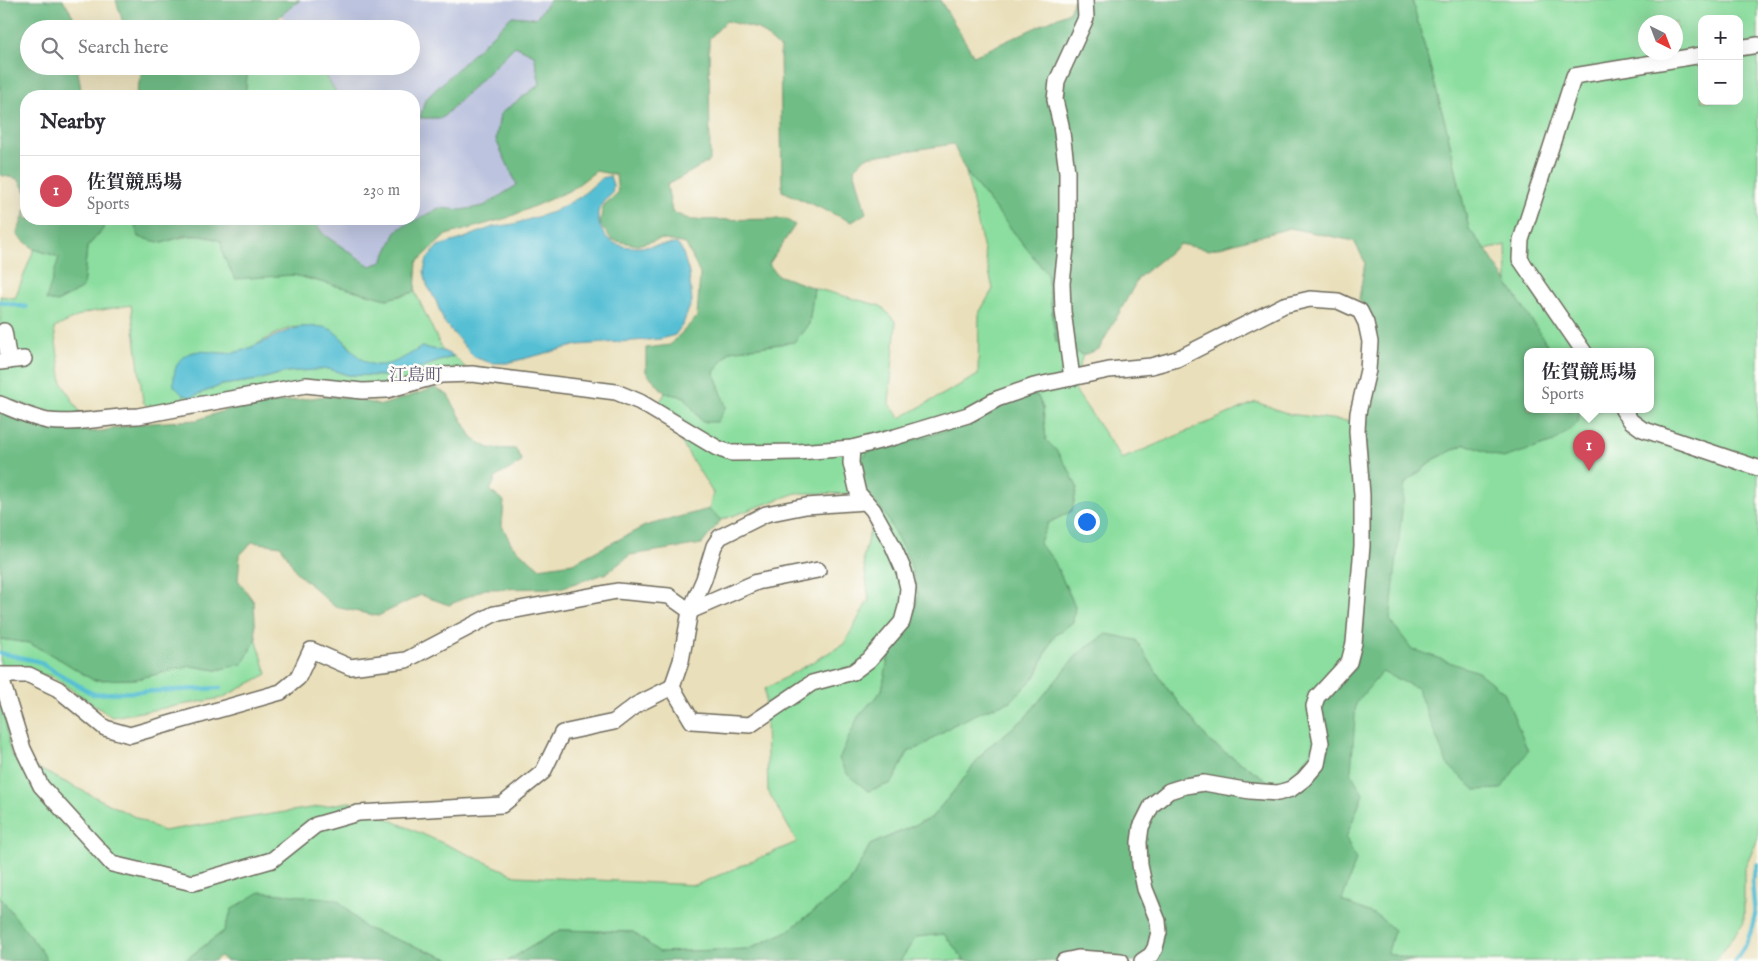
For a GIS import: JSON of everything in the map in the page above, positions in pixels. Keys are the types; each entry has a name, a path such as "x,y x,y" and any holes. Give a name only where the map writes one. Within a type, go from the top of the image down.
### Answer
{"street":[{"path":"1072,378 1063,310 1062,283 1067,239 1067,172 1061,125 1054,100 1056,82 1086,18 1085,0"},
{"path":"1743,47 1758,45"},
{"path":"1581,348 1520,259 1521,240 1574,76 1698,55"},
{"path":"0,404 48,421 91,420 117,416 138,416 306,386 362,391 388,390 441,375 472,374 616,392 640,402 717,448 731,453 798,452 852,448 968,415 997,399 1034,386 1109,370 1151,366 1177,359 1284,305 1310,298 1338,301 1360,311 1366,323 1370,342 1368,370 1358,412 1357,431 1362,495 1362,546 1354,643 1349,662 1317,697 1314,706 1321,743 1317,764 1304,779 1278,794 1204,783 1169,791 1152,805 1141,827 1139,842 1140,865 1145,889 1158,921 1159,932 1155,948 1142,961"},
{"path":"4,331 11,360"},
{"path":"1625,413 1631,421 1642,429 1758,468"},
{"path":"672,687 692,721 750,725 812,683 853,672 869,660 902,622 908,588 904,571 892,544 873,510 858,493 851,463 852,448"},
{"path":"690,611 669,596 617,591 494,614 406,660 350,667 311,650 298,678 281,692 130,735 105,728 58,689 29,675 0,675 22,750 41,786 112,864 193,883 272,860 316,825 358,813 502,805 543,772 562,733 614,722 636,704 672,687 681,661 690,611 704,579 714,546 720,537 766,514 806,506 866,502"},
{"path":"690,611 757,582 818,570"},
{"path":"1064,961 1078,958 1121,961"}],"shaded area":[{"path":"300,0 550,0 536,18 512,16 425,100 442,118 515,46 534,55 540,84 500,114 518,185 484,206 461,210 439,208 420,218 420,90 335,90 324,75 420,75 420,20 285,20 281,15"},
{"path":"317,225 407,225 397,230 382,262 370,266 323,234"}],"green space":[{"path":"0,0 63,0 73,16 73,20 20,20 20,75 78,75 81,90 20,90 20,182 18,179 0,175"},
{"path":"116,0 300,0 276,20 122,20"},
{"path":"550,0 940,0 974,56 1069,12 1074,0 1412,0 1447,130 1469,229 1486,250 1549,348 1524,348 1524,413 1580,413 1578,423 1554,442 1503,458 1465,444 1435,459 1405,483 1390,620 1412,649 1478,672 1504,692 1528,751 1501,789 1475,790 1447,764 1417,688 1382,672 1356,703 1351,773 1363,794 1346,838 1356,860 1342,901 1378,916 1394,930 1388,953 1415,961 965,961 944,934 916,937 900,961 507,961 560,930 633,932 659,952 749,949 788,931 849,884 870,845 931,818 987,748 1024,719 1079,653 1107,634 1136,640 1166,687 1211,743 1273,784 1295,775 1324,735 1318,707 1355,668 1364,619 1369,523 1364,423 1375,328 1359,299 1365,262 1354,241 1290,228 1209,250 1180,244 1139,277 1099,349 1083,355 1056,342 1047,274 966,172 953,144 866,157 854,169 866,213 852,222 782,191 780,48 758,29 726,21 709,39 710,161 667,185 672,212 691,220 785,219 795,225 769,264 777,275 814,288 809,324 794,342 730,351 714,372 726,407 717,422 702,422 685,397 665,393 646,372 646,348 670,345 697,317 700,274 686,244 661,239 637,245 612,240 600,224 603,206 618,193 616,175 596,171 571,190 507,218 446,235 417,262 415,292 387,299 294,275 235,279 223,255 221,241 203,235 183,236 162,243 138,237 135,225 317,225 323,234 370,266 382,262 397,230 407,225 420,225 420,218 439,208 461,210 484,206 517,185 496,140 500,114 540,84 534,55 515,46 442,118 420,118 425,100 512,16 536,18"},
{"path":"1412,0 1758,0 1758,839 1744,870 1744,922 1716,961 1415,961 1400,957 1385,961 1279,961 1354,670 1327,696 1324,735 1295,775 1273,785 1211,743 1166,687 1136,640 1079,653 1024,719 987,748 931,818 870,845 849,884 788,931 749,949 659,952 633,932 560,930 507,961 455,961 365,928 337,899 232,909 224,931 184,961 47,961 0,897 0,687 11,755 163,831 350,802 517,876 696,885 797,842 768,791 765,689 844,644 869,599 863,558 877,503 885,514 910,562 918,597 911,623 890,650 882,690 858,717 892,783 908,752 922,746 953,725 1011,701 1035,677 1053,637 1073,622 1075,606 1053,559 1039,544 1048,523 1072,511 1077,487 1069,470 1046,440 1043,408 1037,395 1000,406 959,427 891,447 869,451 867,494 796,493 721,520 709,509 713,493 658,405 665,393 685,397 702,422 726,407 714,372 730,351 794,342 809,324 814,288 881,306 896,322 889,404 900,418 978,375 979,313 993,289 966,172 1047,274 1056,342 1083,355 1073,387 1122,459 1256,402 1289,414 1364,423 1369,522 1405,484 1435,459 1465,444 1547,413 1654,413 1654,348 1531,348 1507,283 1506,245 1486,250 1469,229 1447,130"},
{"path":"141,75 247,75 246,90 137,90"},
{"path":"247,75 324,75 335,90 246,90"},
{"path":"20,225 103,225 103,229 87,247 83,288 57,302 46,300 59,257 34,249 17,235"},
{"path":"103,225 138,225 162,243 192,236 222,241 223,255 266,276 294,275 387,299 415,292 443,351 422,347 396,362 388,365 373,366 362,361 339,337 310,328 295,327 280,332 240,352 200,352 183,395 191,397 222,385 258,380 286,372 314,369 329,369 348,375 387,376 408,372 454,356 466,368 384,388 308,383 150,409 143,402 131,305 85,313 54,328 62,383 82,416 38,409 0,397 0,296 15,298 34,249 59,257 57,302 83,288 87,247 103,229"},
{"path":"435,388 448,395 473,439 489,448 516,449 522,462 496,477 490,491 504,501 502,526 512,545 539,568 573,563 645,526 709,509 721,520 702,544 630,555 607,573 560,588 485,589 449,605 421,595 378,616 335,607 297,573 281,546 252,542 240,555 238,580 254,602 256,638 243,664 216,670 191,666 136,679 93,680 29,643 0,639 0,411 35,425 97,432 137,424 197,420 229,409 326,396 349,398 382,405"},
{"path":"1037,395 1043,408 1046,440 1056,450 1077,487 1072,511 1048,523 1039,544 1053,559 1075,606 1073,622 1053,637 1035,677 1011,701 953,725 922,746 908,752 892,783 868,791 848,775 839,759 858,717 882,690 890,650 911,623 918,597 910,562 885,514 867,494 858,462 869,451 891,447 959,427 1020,396"},
{"path":"256,638 267,674 222,698 112,717 51,676 0,667 0,639 29,643 93,680 136,679 191,666 216,670 242,664"},
{"path":"260,892 337,899 365,928 455,961 225,961 220,956 215,961 184,961 224,931 232,909"},
{"path":"0,897 43,953 47,961 0,961"},
{"path":"944,934 965,961 900,961 916,937"}],"water":[{"path":"610,176 613,185 612,194 602,203 598,214 599,223 604,234 612,241 621,245 643,247 677,244 682,250 689,273 692,301 683,324 675,335 660,339 578,345 507,363 491,363 474,357 444,322 427,285 424,271 427,259 438,246 493,227 514,224 553,212 580,197 602,178"},
{"path":"301,327 321,327 332,330 362,360 370,364 387,364 405,357 422,347 443,351 454,356 408,372 387,376 348,375 329,369 286,372 258,380 222,385 191,397 183,395 174,386 174,373 177,365 186,355 202,351 232,353"}],"waterway":[{"path":"0,302 26,307"},
{"path":"0,653 37,661 93,694 220,688"},
{"path":"1735,961 1746,944 1755,915 1752,881 1758,864"}],"place":[{"name":"佐賀競馬場","path":"1589,471"}],"district":[{"name":"江島町","path":"416,375"}]}
